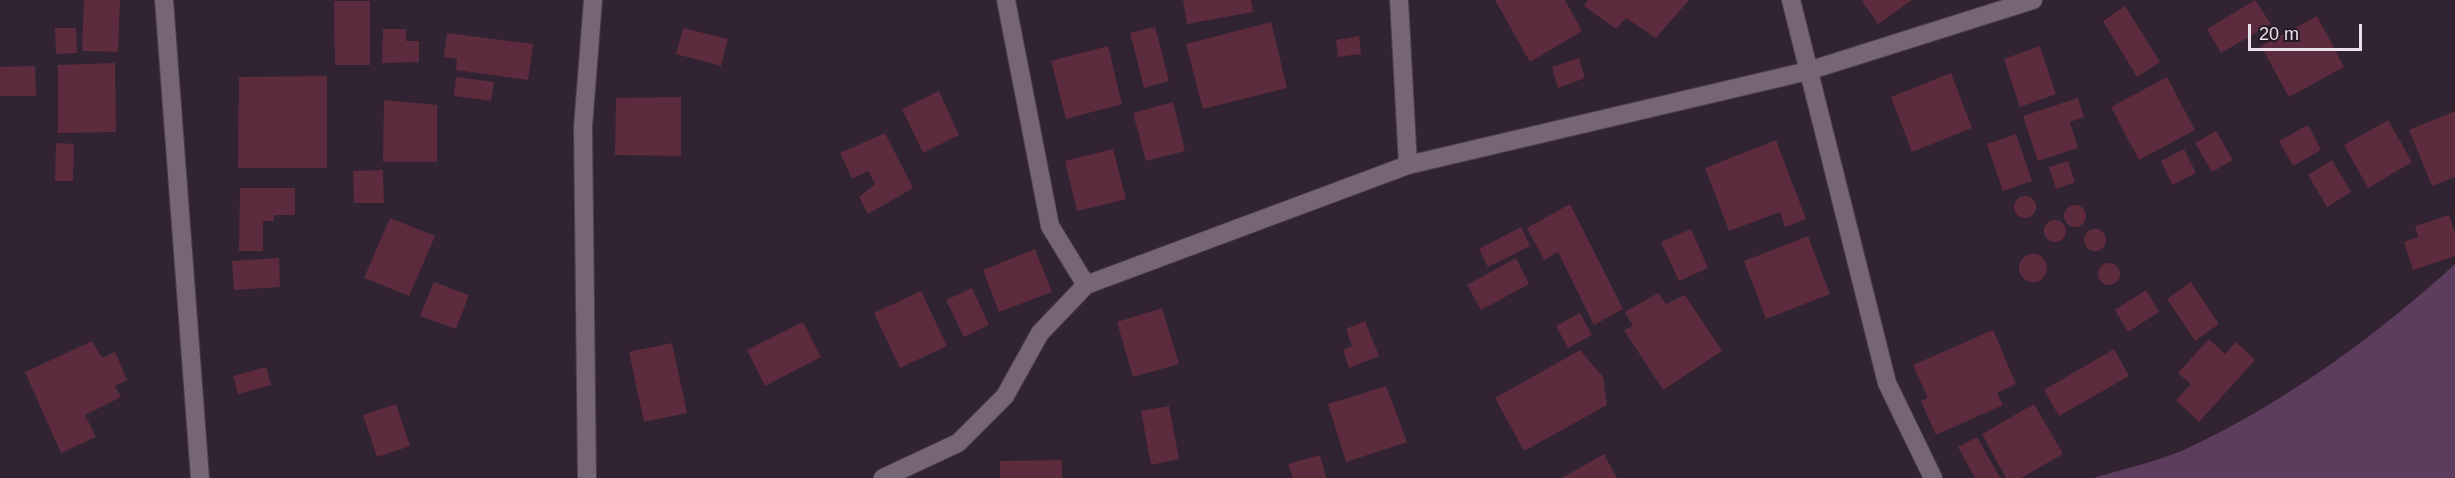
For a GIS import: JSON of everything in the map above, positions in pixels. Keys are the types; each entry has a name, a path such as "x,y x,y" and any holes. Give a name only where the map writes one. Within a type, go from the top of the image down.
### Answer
{"street":[{"path":"164,0 200,478"},
{"path":"587,478 583,127 593,0"},
{"path":"1006,0 1050,226 1086,285"},
{"path":"1398,0 1408,165"},
{"path":"1791,0 1887,383 1933,478"},
{"path":"883,478 958,443 1005,396 1040,333 1086,285 1408,165 1808,71 2033,0"}],"shaded area":[{"path":"2455,264 2455,478 2094,478 2179,452 2261,409 2296,388 2362,341"}],"building":[{"path":"84,0 120,0 118,52 82,51"},
{"path":"1183,0 1251,0 1253,12 1187,24"},
{"path":"1495,0 1565,0 1582,31 1530,62"},
{"path":"1588,0 1689,0 1656,38 1626,18 1616,29 1584,6"},
{"path":"1912,0 1878,24 1862,1"},
{"path":"2255,0 2271,24 2221,53 2207,29"},
{"path":"334,1 370,1 370,65 335,65"},
{"path":"2125,6 2160,62 2137,77 2103,21"},
{"path":"2317,16 2344,67 2289,97 2261,46"},
{"path":"1271,22 1287,88 1203,109 1186,44"},
{"path":"1155,27 1169,81 1144,88 1130,33"},
{"path":"55,28 76,28 77,53 56,54"},
{"path":"683,28 728,39 721,66 676,54"},
{"path":"383,29 406,29 406,41 419,41 419,62 382,63"},
{"path":"447,33 533,44 528,80 456,70 457,59 444,57"},
{"path":"1359,36 1361,54 1338,57 1336,40"},
{"path":"1108,46 1122,104 1066,119 1051,61"},
{"path":"2040,46 2056,94 2020,107 2004,59"},
{"path":"1579,58 1585,78 1558,88 1552,67"},
{"path":"115,63 116,132 58,133 58,65"},
{"path":"35,66 36,96 0,96 0,67"},
{"path":"1951,73 1972,128 1912,152 1891,97"},
{"path":"327,76 327,168 238,168 239,77"},
{"path":"456,77 494,82 491,101 454,96"},
{"path":"2167,77 2195,130 2139,160 2111,107"},
{"path":"939,91 959,135 923,153 902,109"},
{"path":"681,97 681,156 615,155 616,98"},
{"path":"2078,98 2084,117 2070,122 2078,148 2038,161 2023,116"},
{"path":"384,100 437,105 437,162 383,162"},
{"path":"1173,102 1185,151 1146,161 1133,113"},
{"path":"2455,111 2455,177 2432,186 2409,130"},
{"path":"2388,120 2412,162 2368,188 2344,145"},
{"path":"2308,125 2321,150 2293,166 2279,141"},
{"path":"2216,131 2233,160 2212,172 2195,143"},
{"path":"885,133 913,188 868,214 859,197 875,184 868,171 852,179 840,153"},
{"path":"2016,134 2032,181 2003,191 1987,144"},
{"path":"1776,140 1806,219 1785,227 1780,212 1729,231 1705,168"},
{"path":"56,143 74,144 73,181 55,181"},
{"path":"1113,149 1126,199 1077,211 1065,161"},
{"path":"2184,149 2196,173 2172,185 2161,161"},
{"path":"2332,160 2351,192 2327,207 2308,175"},
{"path":"2068,161 2075,182 2056,189 2049,167"},
{"path":"383,170 384,203 354,203 353,171"},
{"path":"240,188 295,188 295,215 274,215 274,221 263,221 263,251 239,251"},
{"path":"2025,196 2033,199 2036,207 2033,215 2025,218 2017,215 2014,207 2017,199"},
{"path":"1570,204 1623,309 1594,325 1558,252 1544,260 1527,228"},
{"path":"2075,205 2085,212 2086,216 2079,226 2075,227 2065,220 2064,216 2071,206"},
{"path":"2449,215 2455,233 2455,256 2413,270 2404,242 2418,237 2415,226"},
{"path":"390,218 435,236 409,296 364,278"},
{"path":"2055,220 2065,227 2066,231 2059,241 2055,242 2045,235 2044,231 2051,221"},
{"path":"1521,227 1530,246 1488,267 1479,249"},
{"path":"1691,229 1708,268 1679,281 1661,242"},
{"path":"2095,229 2103,232 2106,240 2103,248 2095,251 2087,248 2084,240 2087,232"},
{"path":"1808,236 1830,294 1766,319 1744,261"},
{"path":"1035,249 1052,292 999,312 983,270"},
{"path":"2033,254 2043,258 2047,268 2043,278 2033,282 2023,278 2019,268 2023,258"},
{"path":"279,258 280,287 234,290 232,261"},
{"path":"1516,258 1529,284 1481,310 1467,285"},
{"path":"2109,263 2119,270 2120,274 2113,284 2109,285 2099,278 2098,274 2105,264"},
{"path":"434,282 469,295 456,329 420,316"},
{"path":"2191,282 2219,324 2195,341 2167,299"},
{"path":"972,288 989,325 964,337 946,300"},
{"path":"2146,290 2159,312 2128,332 2115,310"},
{"path":"921,291 947,346 900,368 874,313"},
{"path":"1658,293 1666,304 1685,295 1722,351 1663,390 1624,330 1633,326 1625,312"},
{"path":"1162,308 1179,364 1133,377 1117,322"},
{"path":"1580,313 1592,335 1568,348 1556,326"},
{"path":"1365,321 1379,356 1349,368 1343,350 1352,346 1346,329"},
{"path":"803,322 821,357 765,386 747,350"},
{"path":"1993,330 2016,384 1997,393 2003,405 1936,435 1921,401 1928,398 1913,365"},
{"path":"2209,339 2225,354 2236,342 2255,360 2199,422 2176,400 2191,384 2178,373"},
{"path":"92,341 102,358 115,352 127,380 115,386 121,397 85,415 96,437 61,453 25,372"},
{"path":"672,343 687,413 644,422 629,352"},
{"path":"2114,349 2129,376 2059,416 2044,390"},
{"path":"1580,350 1603,377 1607,405 1524,451 1495,398"},
{"path":"266,367 271,385 238,394 233,376"},
{"path":"1386,386 1407,442 1346,462 1328,404"},
{"path":"396,404 410,446 377,457 363,415"},
{"path":"2034,404 2063,454 2021,478 2006,478 1982,434"},
{"path":"1169,406 1179,459 1151,465 1141,411"},
{"path":"1977,437 2000,478 1975,478 1958,447"},
{"path":"1604,454 1617,478 1562,478"},
{"path":"1320,455 1326,478 1293,478 1288,464"},
{"path":"1062,460 1062,478 1000,478 1000,461"}]}
